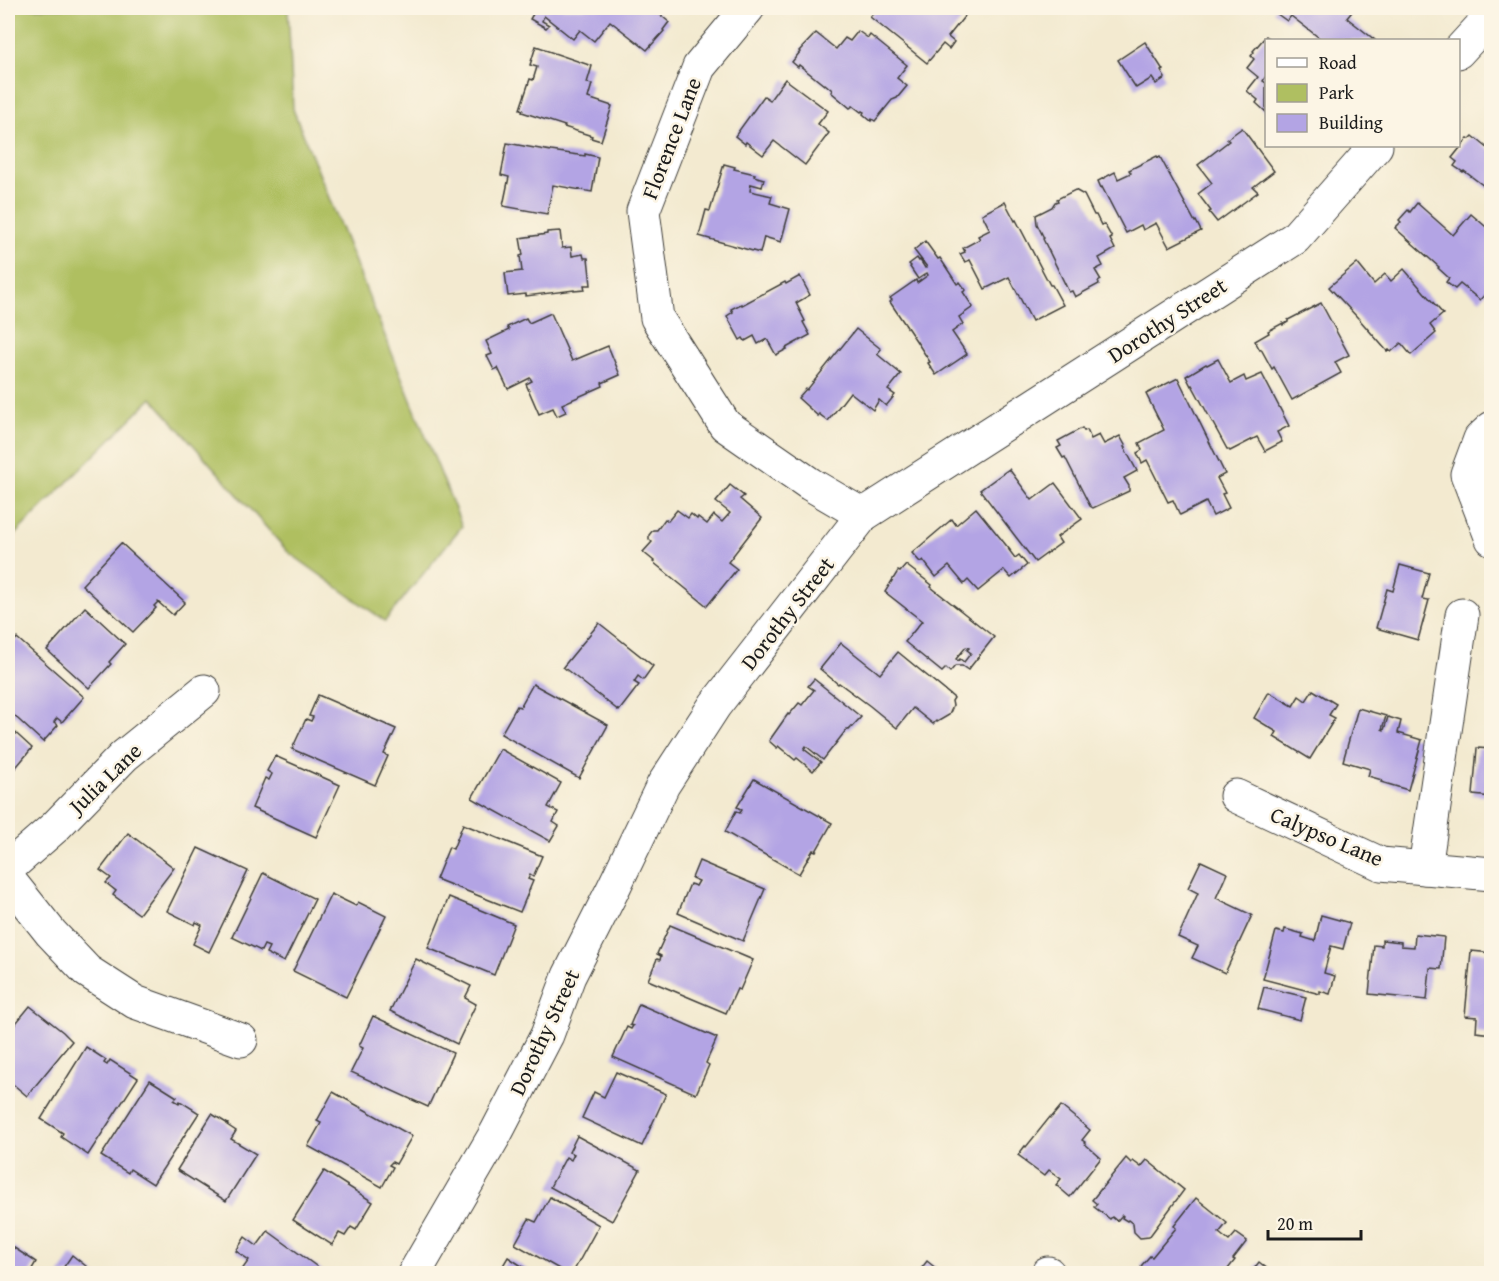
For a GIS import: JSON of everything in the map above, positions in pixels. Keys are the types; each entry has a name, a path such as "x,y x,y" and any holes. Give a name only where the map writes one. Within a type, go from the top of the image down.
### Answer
{"street":[{"name":"Florence Lane","path":"747,8 699,67 643,211 657,318 726,425 810,484 863,515"},
{"path":"1460,50 1491,15"},
{"name":"Dorothy Street","path":"414,1274 496,1133 547,1035 569,976 663,785 715,705 863,515 1295,238 1375,147"},
{"path":"1491,428 1480,439 1467,474 1491,539"},
{"path":"1425,868 1462,615"},
{"name":"Julia Lane","path":"8,868 55,827 124,756 204,691"},
{"name":"Calypso Lane","path":"1236,796 1381,864 1491,874"},
{"path":"8,879 51,933 87,971 135,1002 242,1040"}],"green space":[{"path":"8,8 288,8 293,109 462,526 385,621 288,552 152,398 8,541"}],"building":[{"path":"534,8 648,8 651,10 652,8 669,22 647,50 610,21 594,41 580,30 573,39 544,16 542,21 549,25 546,28 530,19 536,9"},
{"path":"878,8 971,8 948,37 954,42 949,49 943,44 927,63 870,17"},
{"path":"1276,8 1355,8 1347,18 1374,39 1321,39 1291,16 1287,21 1273,11"},
{"path":"858,31 868,38 870,35 907,65 897,78 907,86 875,121 872,119 871,121 863,114 864,112 853,106 850,108 825,84 792,62 816,33 836,49 845,38 850,41"},
{"path":"1266,36 1270,39 1265,39 1265,78 1263,81 1265,82 1265,111 1256,103 1258,100 1247,91 1258,77 1247,68 1254,59 1251,56"},
{"path":"1145,42 1163,70 1161,71 1165,78 1156,84 1152,78 1136,88 1118,60"},
{"path":"536,46 592,66 587,83 592,84 588,98 612,106 601,141 522,112 523,110 520,109 530,79 533,80 537,67 530,65"},
{"path":"785,79 828,111 818,124 829,133 805,165 774,141 763,155 735,136 764,96 770,100"},
{"path":"1242,128 1274,171 1253,187 1258,192 1217,222 1198,194 1212,183 1198,165"},
{"path":"1473,136 1490,150 1492,147 1492,192 1454,166 1457,162 1452,158 1468,138"},
{"path":"507,143 598,157 592,192 553,185 547,214 503,206 509,177 501,175"},
{"path":"1157,156 1160,157 1201,231 1169,247 1156,223 1143,230 1141,225 1126,233 1098,181 1115,172 1118,179 1131,173 1129,170"},
{"path":"724,164 764,179 762,187 751,184 750,191 772,196 770,203 790,209 781,242 764,237 760,253 699,236 706,210 710,211"},
{"path":"1075,190 1084,195 1094,215 1101,225 1104,224 1115,249 1099,258 1103,266 1095,270 1101,280 1099,284 1075,297 1072,291 1069,292 1043,239 1036,215 1052,207 1058,201 1057,199"},
{"path":"1005,202 1063,305 1032,321 1009,277 985,289 970,260 965,262 960,254 965,252 963,248 980,239 978,236 990,230 982,214"},
{"path":"1417,203 1453,235 1471,214 1492,232 1492,286 1480,300 1460,284 1455,289 1446,282 1449,278 1439,267 1395,228 1401,222 1399,220"},
{"path":"560,231 562,248 571,247 572,256 583,254 584,258 588,258 591,285 584,285 585,290 508,296 505,273 522,271 520,256 523,255 520,238"},
{"path":"925,241 938,259 940,258 957,284 960,282 966,290 963,292 973,307 959,317 963,324 952,332 967,354 936,375 928,363 930,362 890,302 892,300 890,298 916,280 917,283 928,275 927,273 918,279 909,264 917,258 925,268 927,267 914,250"},
{"path":"1357,263 1374,284 1385,274 1391,281 1404,269 1443,314 1430,325 1436,333 1411,355 1401,343 1391,352 1387,351 1329,287"},
{"path":"800,276 810,295 796,303 810,335 776,355 767,339 758,344 754,336 745,341 743,338 740,340 727,316 733,312 731,309"},
{"path":"1321,303 1349,355 1335,362 1341,373 1292,400 1274,367 1272,369 1255,341 1269,333 1268,331"},
{"path":"551,313 572,361 608,346 620,375 602,383 603,386 562,404 566,412 557,416 553,408 539,414 526,384 532,381 530,378 508,389 498,368 494,370 487,356 492,354 486,341 509,330 507,327 526,318 529,323"},
{"path":"856,329 881,349 877,354 901,374 888,390 895,395 886,406 879,400 873,410 850,392 828,421 819,414 818,416 798,398"},
{"path":"1218,359 1231,383 1244,376 1246,381 1262,374 1289,426 1277,432 1282,442 1265,451 1257,437 1230,451 1227,449 1186,376"},
{"path":"1178,378 1225,474 1217,478 1225,493 1222,494 1229,508 1213,516 1206,502 1180,515 1173,500 1168,502 1147,460 1142,463 1137,453 1142,450 1139,443 1164,430 1146,394"},
{"path":"1082,428 1084,431 1087,430 1091,439 1099,435 1104,444 1120,436 1137,471 1124,478 1129,491 1093,508 1065,457 1063,458 1057,448 1061,446 1058,441"},
{"path":"1009,469 1032,500 1055,483 1082,519 1057,537 1061,543 1035,562 980,490"},
{"path":"730,485 744,496 740,499 762,518 728,562 737,569 707,606 643,552 652,542 649,535 653,530 657,530 665,519 668,521 677,510 688,518 691,514 707,524 714,515 722,522 730,513 716,502"},
{"path":"976,508 1015,558 1019,555 1027,565 1011,578 1004,570 978,591 968,580 964,584 949,566 936,577 923,560 920,562 912,553 952,519 956,525"},
{"path":"121,543 185,602 173,615 158,602 154,606 156,608 133,632 82,585"},
{"path":"906,565 994,637 968,670 962,666 955,666 950,672 946,668 942,672 905,642 922,621 885,592 898,571 900,572","holes":["966,647 969,648 967,650 971,653 964,662 960,659 958,661 956,659"]},
{"path":"1400,565 1429,573 1422,599 1429,600 1418,640 1376,628 1387,589 1393,591"},
{"path":"85,607 125,644 109,662 111,664 89,688 47,650"},
{"path":"599,623 653,666 643,680 638,676 634,682 639,685 619,711 563,667"},
{"path":"17,638 84,697 62,722 57,718 54,722 58,725 43,742 8,710 8,648"},
{"path":"841,643 880,674 898,652 954,698 949,715 933,724 913,708 897,728 820,669"},
{"path":"814,679 861,717 849,730 847,729 823,760 806,746 804,749 821,762 813,771 769,741 788,714 799,703 802,705 814,690 808,686"},
{"path":"533,684 608,725 579,778 501,734"},
{"path":"1313,690 1336,704 1329,715 1335,718 1310,759 1274,737 1277,732 1254,718 1269,692 1293,706 1299,696 1306,701"},
{"path":"318,695 396,729 384,754 388,756 375,785 292,749 306,719 311,721 313,717 309,716"},
{"path":"1358,708 1386,716 1382,729 1384,730 1388,717 1401,721 1398,733 1422,740 1408,790 1368,776 1370,769 1343,761"},
{"path":"8,726 32,748 8,777"},
{"path":"1477,748 1492,749 1492,797 1473,795"},
{"path":"500,749 561,783 548,807 558,812 553,822 559,826 550,841 472,798"},
{"path":"275,756 340,785 316,837 252,808 265,778 269,780 272,774 267,771"},
{"path":"754,779 832,823 799,874 725,832 736,811 740,813 742,810 737,807"},
{"path":"463,824 542,856 533,877 530,875 528,879 533,881 520,912 436,879 449,847 453,849"},
{"path":"128,833 174,868 139,914 113,895 116,891 106,883 111,878 100,870"},
{"path":"198,848 248,871 209,952 193,944 202,925 196,922 195,925 167,911"},
{"path":"699,861 765,889 743,941 678,913 690,884 696,886 699,881 692,878"},
{"path":"1201,861 1227,873 1216,898 1252,915 1225,973 1192,958 1198,946 1178,937 1198,893 1188,888"},
{"path":"263,873 315,899 284,962 266,953 269,947 264,945 261,951 232,937"},
{"path":"331,894 356,906 358,902 386,916 346,997 293,971"},
{"path":"449,897 514,924 494,975 428,948"},
{"path":"1321,915 1350,923 1343,949 1331,946 1324,973 1335,976 1330,994 1320,991 1320,994 1263,979 1276,931 1284,933 1285,929 1303,934 1302,937 1315,941"},
{"path":"670,925 753,960 740,990 737,989 726,1013 648,980 657,959 660,960 661,956 657,954"},
{"path":"1415,934 1444,937 1441,969 1430,968 1427,1000 1369,994 1374,945 1382,946 1382,940 1401,942 1401,946 1414,947"},
{"path":"1471,951 1492,953 1492,1034 1476,1032 1477,1017 1465,1016"},
{"path":"416,959 471,986 465,998 476,1004 457,1044 390,1011"},
{"path":"1264,987 1306,997 1300,1020 1258,1009"},
{"path":"639,1004 717,1038 706,1063 709,1065 696,1094 613,1057 627,1027 631,1029 633,1026 630,1025"},
{"path":"30,1006 72,1041 27,1096 8,1080 8,1033"},
{"path":"373,1016 453,1053 428,1107 351,1072 363,1048 359,1046"},
{"path":"86,1047 106,1060 104,1063 107,1065 110,1060 138,1078 88,1155 61,1137 63,1133 41,1119"},
{"path":"616,1072 666,1094 642,1146 582,1118 594,1092 604,1097"},
{"path":"150,1080 177,1097 174,1100 179,1103 180,1101 199,1113 153,1184 130,1169 128,1173 101,1156"},
{"path":"333,1092 412,1136 396,1164 392,1162 389,1165 393,1167 382,1187 308,1146 321,1123 317,1121"},
{"path":"1061,1106 1090,1130 1082,1140 1101,1158 1070,1197 1056,1185 1061,1179 1049,1170 1044,1176 1018,1155"},
{"path":"212,1114 236,1131 231,1139 256,1154 226,1201 177,1170"},
{"path":"577,1136 640,1170 612,1221 550,1187 566,1157 571,1160 574,1154 569,1152"},
{"path":"1126,1158 1141,1167 1147,1160 1184,1190 1149,1237 1140,1238 1134,1232 1133,1224 1122,1218 1122,1215 1117,1221 1112,1217 1110,1219 1094,1207 1097,1204 1092,1200"},
{"path":"324,1171 373,1202 356,1230 351,1227 345,1236 339,1233 332,1245 293,1220"},
{"path":"550,1197 599,1225 572,1274 568,1274 515,1244 529,1219 536,1222"},
{"path":"1196,1198 1227,1223 1219,1233 1229,1241 1236,1233 1247,1241 1224,1274 1150,1274 1141,1266 1150,1256 1152,1257 1176,1228 1174,1226"},
{"path":"268,1231 327,1274 239,1274 249,1260 236,1251 245,1237 257,1246"},
{"path":"8,1244 36,1262 29,1274 8,1274"},
{"path":"72,1255 96,1274 59,1274"},
{"path":"508,1257 534,1274 498,1274"},
{"path":"927,1261 943,1274 917,1274"},
{"path":"1259,1262 1274,1274 1250,1274"}]}
